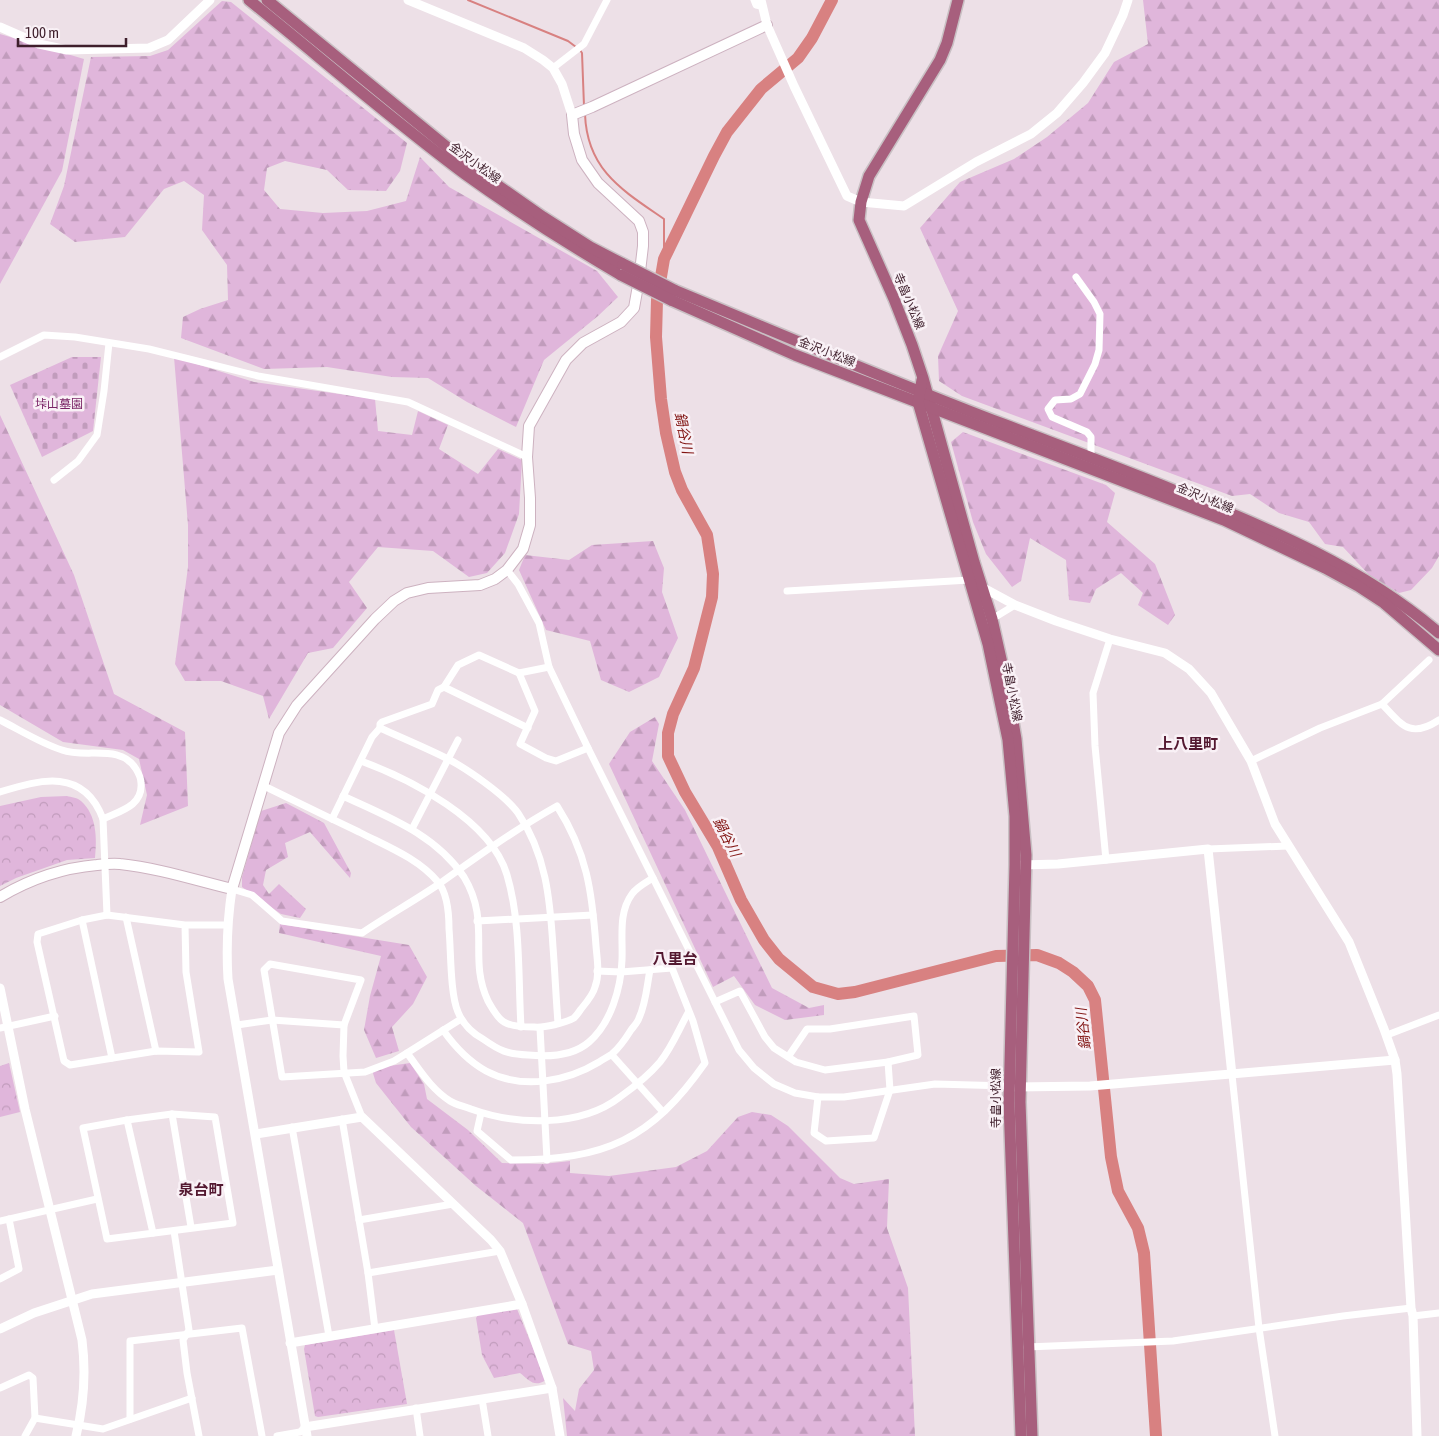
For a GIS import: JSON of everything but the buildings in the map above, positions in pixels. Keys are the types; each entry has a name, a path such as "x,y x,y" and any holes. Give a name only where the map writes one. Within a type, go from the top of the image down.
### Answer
{"main road":[{"name":"金沢小松線","path":"249,0 466,174 539,225 622,270 795,355 922,396 1212,505 1321,555 1390,596 1439,634"},
{"name":"金沢小松線","path":"267,0 470,166 622,270"},
{"name":"寺畠小松線","path":"958,0 948,43 940,60 869,176 861,202 859,220 894,299 912,345 922,378 922,396 969,580 988,644 1008,740 1020,865"},
{"path":"0,897 44,875 72,868 118,863 152,869 232,889 279,733 298,705 375,619 394,601 407,593 428,588 480,585 495,579 507,570 522,549 530,525 527,457 528,426 566,360 584,343 621,322 634,308 639,280 643,232 639,221 598,183 582,160 574,134 574,114 767,25"},
{"name":"金沢小松線","path":"922,396 930,407 1224,520 1293,552 1358,586 1384,603 1439,650"},
{"name":"寺畠小松線","path":"930,407 992,619 1006,681 1016,739 1020,865 1015,1086 1017,1347 1021,1436"},
{"name":"寺畠小松線","path":"1015,1086 1032,1436"}],"street":[{"path":"0,27 25,39 59,49 149,48 168,40 210,0"},
{"path":"408,0 524,48 544,60 553,68 562,84 574,114"},
{"path":"553,68 584,44 607,0"},
{"path":"754,0 756,5 761,3 767,25 777,48 847,196 861,202 904,206 976,162 1031,134 1046,123 1077,90 1105,53 1116,32 1128,0"},
{"path":"1076,277 1100,314 1099,350 1095,364 1080,394 1071,399 1055,400 1048,409 1052,417 1087,432 1091,437 1091,458"},
{"path":"0,357 44,335 75,337 149,349 258,376 408,402 527,457"},
{"path":"54,480 78,461 97,435 109,343"},
{"path":"507,570 518,584 538,623 549,667 739,1050 754,1068 774,1084 795,1092 818,1097 844,1097 935,1084 1090,1086 1395,1060"},
{"path":"786,591 969,580 1014,605 1110,639 1165,653 1188,669 1211,694 1250,761 1275,824 1349,942 1395,1060 1398,1074 1412,1312 1417,1436"},
{"path":"992,619 1014,605"},
{"path":"1106,860 1095,746 1093,693 1110,639"},
{"path":"332,819 372,737 380,728 380,724 432,704 438,690 444,687 458,665 479,655 519,673 549,667"},
{"path":"1250,761 1320,728 1382,704 1429,660"},
{"path":"519,673 535,711 520,744 546,758 556,761 588,748"},
{"path":"444,687 528,728"},
{"path":"1382,704 1405,727 1415,729 1427,728 1439,720"},
{"path":"0,720 64,751 117,754 131,761 141,778 142,789 137,801 130,807 103,819"},
{"path":"380,728 447,758 472,774 506,800 525,824 541,858 546,877 551,917 558,1023"},
{"path":"412,828 458,740"},
{"path":"361,761 378,767 429,793 465,818 492,847 507,875 517,929 521,1027"},
{"path":"0,792 42,781 69,783 82,788 93,800 99,808 103,819 107,915"},
{"path":"264,786 408,857 439,884 448,910 452,980 457,1010 461,1019 476,1035 495,1049 518,1054 554,1056 579,1050 589,1042 600,1030 616,993 621,972 624,911 633,893 652,878"},
{"path":"306,1431 228,979 226,947 232,889 252,896 282,921 362,933 439,884 457,870 525,824 557,806 576,839 583,860 590,889 598,971 595,987 586,1003 574,1018 540,1028 521,1027 504,1022 492,1010 482,988 479,972 477,913 471,892 463,877 457,870 444,852 412,828 343,796"},
{"path":"1020,865 1106,860 1208,849 1288,846"},
{"path":"1208,849 1259,1328 1275,1436"},
{"path":"185,925 186,972 200,1052 156,1051 70,1065 64,1061 37,942 38,934 82,920 107,915 185,925 227,925"},
{"path":"477,921 593,915"},
{"path":"126,917 156,1051"},
{"path":"82,920 112,1058"},
{"path":"461,1019 394,1061 365,1072 344,1072 282,1077 264,970 270,964 361,980 344,1025 344,1072 362,1117 491,1240 500,1251 522,1304 552,1388 560,1436"},
{"path":"481,1113 478,1131 512,1160 547,1160 582,1155 628,1139 680,1096 705,1063 672,968 621,972 598,971"},
{"path":"443,1030 470,1062 488,1072 528,1082 543,1082 563,1078 589,1068 612,1055 639,1018 647,990 650,970"},
{"path":"0,988 4,1027 73,1300 84,1354 84,1390 76,1436"},
{"path":"715,1002 740,991 765,1037 774,1048 788,1057 796,1062 825,1070 888,1062 918,1055 914,1016 830,1028 806,1029 788,1057"},
{"path":"408,1053 432,1086 450,1101 486,1115 545,1121 570,1119 592,1112 618,1099 638,1083 660,1062 688,1013"},
{"path":"4,1027 55,1016"},
{"path":"1386,1035 1439,1016"},
{"path":"237,1025 272,1020 344,1025"},
{"path":"540,1028 547,1160"},
{"path":"612,1055 663,1112"},
{"path":"818,1097 814,1133 826,1141 874,1138 890,1090 888,1062"},
{"path":"172,1114 191,1227"},
{"path":"172,1114 215,1117 233,1223 107,1239 83,1128 128,1120 172,1114"},
{"path":"256,1134 362,1117"},
{"path":"342,1119 360,1220 376,1329"},
{"path":"128,1120 153,1233"},
{"path":"292,1127 329,1336"},
{"path":"0,1221 51,1211 97,1199"},
{"path":"360,1220 453,1204"},
{"path":"0,1279 19,1269 9,1219"},
{"path":"174,1231 189,1330 184,1340 199,1436"},
{"path":"368,1273 500,1251"},
{"path":"0,1329 34,1313 92,1294 278,1270"},
{"path":"290,1343 522,1304"},
{"path":"1017,1347 1124,1344 1173,1340 1343,1316 1412,1312 1439,1313"},
{"path":"130,1419 130,1341 242,1328 262,1436"},
{"path":"0,1388 29,1375 33,1378 35,1418 25,1436"},
{"path":"277,1436 416,1408 552,1388"},
{"path":"35,1418 79,1424 104,1433 130,1419 192,1398"},
{"path":"482,1399 488,1436"},
{"path":"416,1408 420,1436"}],"green space":[{"path":"1143,0 1439,0 1439,556 1432,568 1411,590 1399,593 1370,576 1343,547 1325,544 1309,522 1279,513 1250,494 1232,496 962,396 939,381 938,356 958,311 920,228 960,182 1014,159 1047,137 1088,103 1114,62 1148,44"},
{"path":"222,1 231,2 407,143 400,171 386,191 348,190 327,170 285,161 267,168 264,190 280,209 323,213 367,211 406,201 420,157 449,187 597,271 618,297 598,316 544,360 516,427 467,402 428,378 392,377 327,367 264,369 181,338 183,317 228,300 227,265 202,230 204,195 184,181 164,189 125,237 75,242 50,224 64,186 91,57 150,56 168,50"},
{"path":"0,34 84,59 62,171 0,284"},
{"name":"垰山墓園","path":"72,357 101,357 93,431 42,457 10,385"},
{"path":"174,357 254,382 375,399 378,431 412,435 418,411 448,425 439,449 478,474 498,449 522,460 519,514 505,553 487,573 469,577 433,551 378,547 349,582 367,608 333,648 308,653 269,719 263,696 221,681 185,681 175,664 188,567 188,525"},
{"path":"0,415 74,575 114,694 185,732 188,806 140,825 147,795 139,759 123,750 63,742 0,705"},
{"path":"963,432 1106,485 1115,493 1107,522 1155,564 1175,615 1168,625 1138,605 1143,593 1121,573 1096,589 1090,603 1069,600 1066,560 1030,538 1021,581 1012,587 986,554 973,522 951,442"},
{"path":"653,541 664,568 662,592 678,638 659,677 629,692 601,680 590,641 546,630 519,570 525,555 569,560 592,545"},
{"path":"655,717 659,724 652,761 685,810 772,988 809,1008 824,1005 824,1015 785,1020 755,1005 734,976 713,987 609,764 630,732"},
{"path":"67,796 80,800 90,813 96,835 95,858 67,860 16,878 0,886 0,806 41,797"},
{"path":"286,803 324,823 351,873 350,878 310,832 285,843 288,857 266,870 263,885 269,894 279,884 306,909 300,918 281,914 242,887 242,877 261,811"},
{"path":"280,924 409,945 427,977 413,1004 392,1027 399,1051 376,1058 364,1030 370,996 381,956 279,933"},
{"path":"9,1063 20,1112 0,1117 0,1066"},
{"path":"410,1063 424,1084 427,1099 468,1130 502,1163 543,1164 570,1161 570,1173 609,1176 676,1167 707,1151 738,1117 752,1112 771,1115 788,1126 840,1178 854,1184 889,1179 887,1228 908,1288 915,1436 567,1436 563,1398 575,1411 579,1389 594,1370 591,1351 568,1344 523,1223 476,1186 411,1127 376,1083 372,1070 375,1068"},
{"path":"517,1309 546,1380 542,1382 532,1382 520,1373 494,1378 482,1355 476,1318 478,1315"},
{"path":"394,1330 407,1404 315,1416 304,1349 305,1345"}],"waterway":[{"path":"468,0 568,41 576,47"},
{"name":"鍋谷川","path":"832,0 812,38 798,58 761,89 727,132 664,259 657,300 656,337 666,433 675,472 682,490 707,535 713,574 712,597 694,668 673,714 668,733 668,756 685,792 718,847 741,900 764,940 779,959 813,987 838,994 855,992 996,956 1037,955 1059,963 1073,972 1088,986 1095,1000 1111,1157 1118,1191 1138,1228 1144,1253 1156,1436"},
{"path":"580,50 582,53 584,106"},
{"path":"585,114 587,133 592,150 600,164 621,188 664,219 664,259"}],"district":[{"name":"上八里町","path":"1188,743"},
{"name":"八里台","path":"675,958"},
{"name":"泉台町","path":"201,1189"}]}
